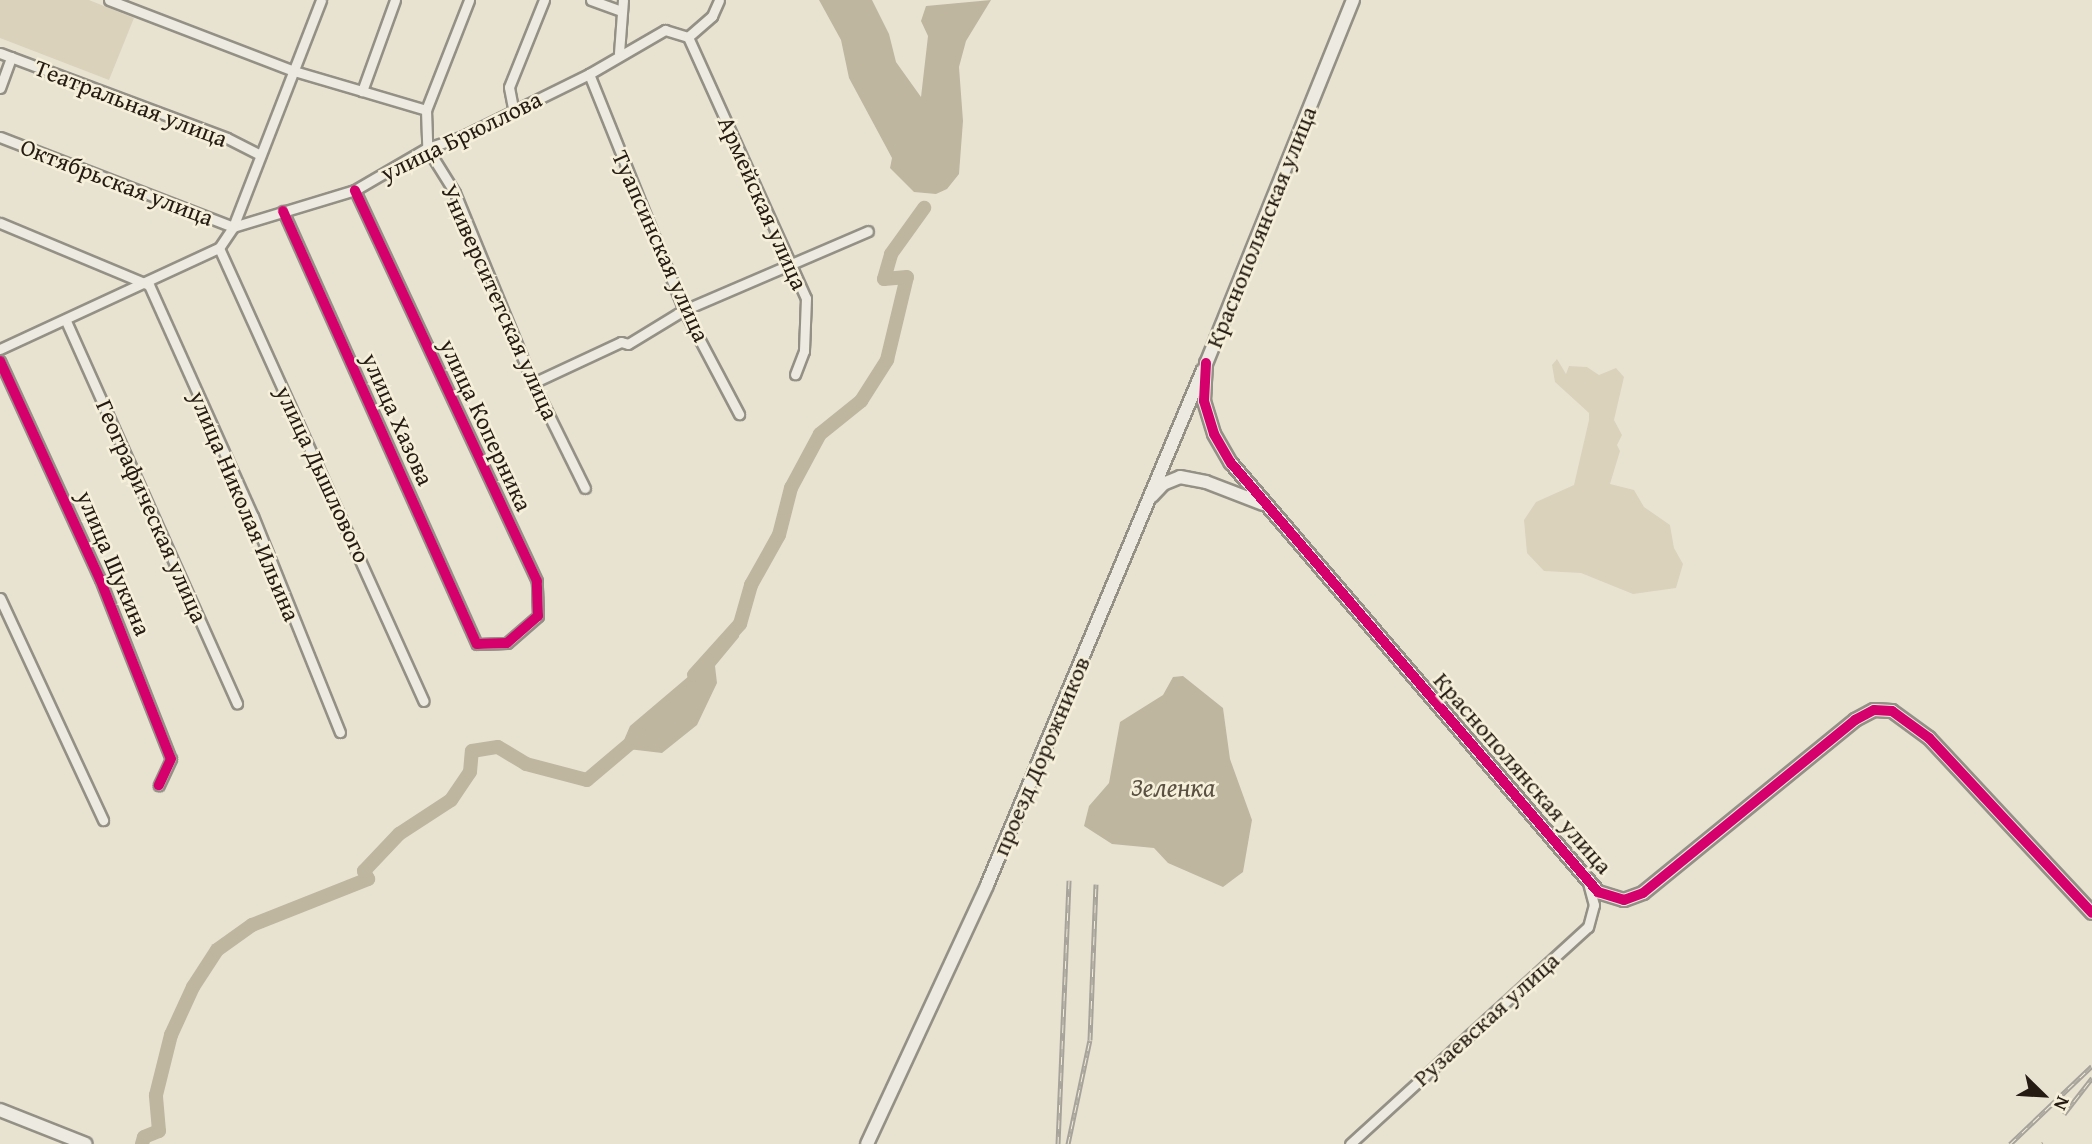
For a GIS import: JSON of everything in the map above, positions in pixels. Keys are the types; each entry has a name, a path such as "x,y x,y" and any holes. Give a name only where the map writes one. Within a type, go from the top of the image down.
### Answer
{"street":[{"path":"109,0 294,71 426,110 469,0"},
{"path":"0,349 66,321 219,248 233,227 321,0"},
{"path":"362,91 395,0"},
{"path":"513,108 509,87 544,0"},
{"path":"591,0 620,10"},
{"path":"619,53 620,10 623,0"},
{"path":"688,37 712,16 719,0"},
{"name":"Краснополянская улица","path":"1353,0 1206,363 1204,401 1214,435 1266,505 1588,882 1610,898 1624,900 1643,893 1855,720 1874,710 1892,711 1929,738 2092,913"},
{"name":"улица Брюллова","path":"233,227 355,190 428,148 461,137 513,108 589,74 619,53 665,30 688,37"},
{"name":"Армейская улица","path":"688,37 793,267 808,313 804,351 795,374"},
{"name":"Театральная улица","path":"0,53 227,138 260,155"},
{"path":"0,88 11,57"},
{"name":"Туапсинская улица","path":"589,74 684,310 739,414"},
{"name":"Университетская улица","path":"426,110 428,148 455,192 533,383 585,488"},
{"name":"Октябрьская улица","path":"0,137 233,227"},
{"name":"улица Коперника","path":"355,190 540,593 538,617 507,643 477,644"},
{"name":"улица Хазова","path":"283,211 477,644"},
{"path":"0,223 146,281"},
{"path":"533,383 621,342 628,344 684,310 793,267 868,231"},
{"name":"улица Дышлового","path":"219,248 424,701"},
{"name":"улица Николая Ильина","path":"146,281 253,516 340,732"},
{"name":"Географическая улица","path":"66,321 237,703"},
{"name":"улица Щукина","path":"0,361 100,579 171,759 159,785"},
{"name":"проезд Дорожников","path":"867,1144 1003,847 1206,363"},
{"path":"1146,502 1163,484 1180,477 1206,482 1266,505"},
{"path":"0,598 103,820"},
{"name":"Рузаевская улица","path":"1350,1144 1588,927 1594,905 1588,882"},
{"path":"0,1110 86,1144"}],"shaded area":[{"path":"0,0 89,0 134,18 109,80 0,38"},
{"path":"1557,359 1566,374 1569,366 1587,367 1599,375 1616,368 1624,377 1614,420 1622,435 1617,445 1620,451 1610,484 1634,490 1644,507 1670,525 1674,548 1683,564 1676,588 1633,594 1581,573 1544,571 1527,553 1524,520 1536,502 1574,485 1589,420 1589,413 1555,382 1552,365"}],"water":[{"path":"819,0 872,0 889,34 896,62 921,97 928,36 921,21 926,6 991,0 966,41 959,67 963,121 959,174 947,189 936,194 914,192 890,168 892,158 849,78 841,40"},
{"path":"740,624 739,637 715,666 717,683 697,725 662,753 628,749 624,740 630,726 709,659"},
{"name":"Зеленка","path":"1183,676 1223,708 1230,759 1252,820 1243,872 1223,887 1168,863 1154,848 1112,844 1084,826 1089,806 1109,783 1120,722 1163,695 1173,677"}],"waterway":[{"path":"694,675 740,624 751,585 779,535 791,488 820,434 861,401 887,360 907,277 884,279 891,254 924,208"},
{"path":"142,1144 144,1137 159,1131 156,1095 171,1035 193,987 217,950 252,925 368,879 364,871 399,834 451,800 470,772 472,751 498,747 526,764 587,780 640,735"}],"railway":[{"path":"1058,1144 1069,880"},
{"path":"1068,1144 1090,1040 1096,884"},
{"path":"2010,1144 2092,1066"},
{"path":"2064,1114 2092,1078"}],"cycle path":[{"path":"283,211 477,644 507,643 538,616 537,581 355,190"},
{"path":"0,361 100,579 171,759 159,785"},
{"path":"1206,363 1204,401 1214,434 1231,463 1598,892 1624,900 1643,893 1855,720 1874,710 1892,711 1929,738 2092,913"}]}
